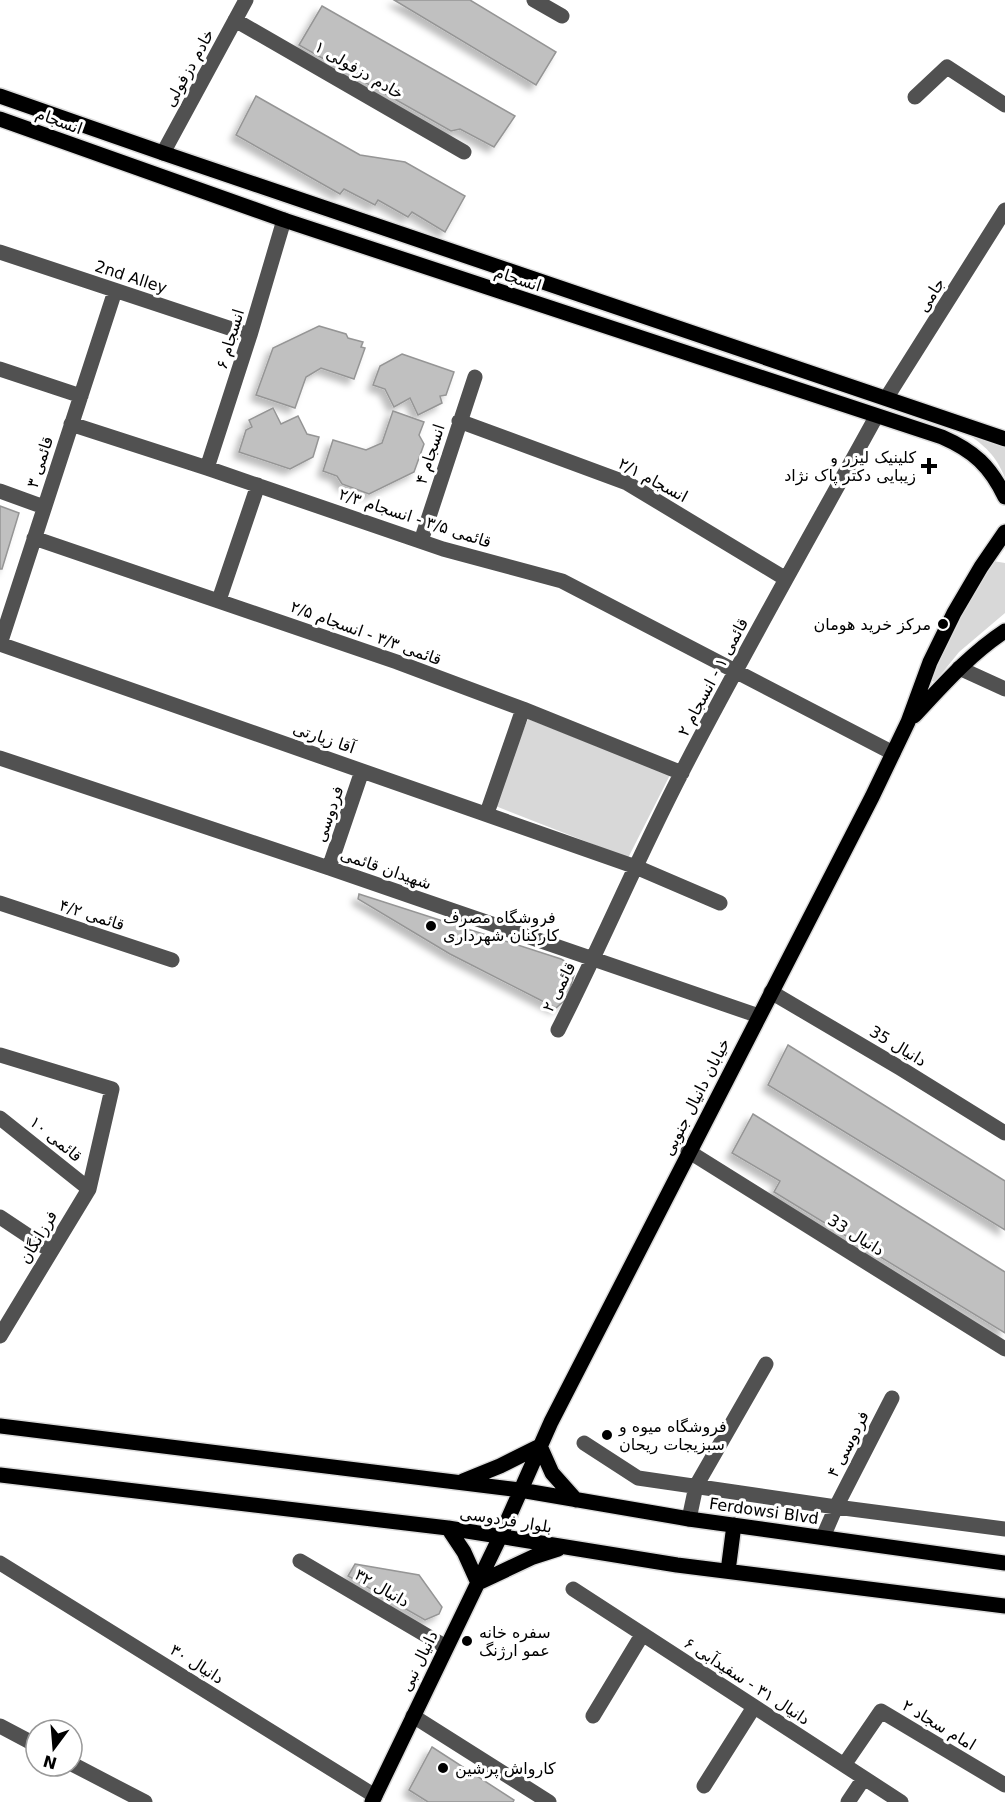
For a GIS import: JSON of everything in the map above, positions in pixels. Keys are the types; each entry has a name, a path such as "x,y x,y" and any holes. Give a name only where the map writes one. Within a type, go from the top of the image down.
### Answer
{"main road":[{"name":"انسجام","path":"0,96 1005,439"},
{"name":"انسجام","path":"0,119 284,220 942,438 968,450 989,469 1005,497"},
{"name":"خیابان دانیال جنوبی","path":"500,1537 550,1422 893,753 908,722 930,662 954,613 1005,532"},
{"name":"خیابان دانیال جنوبی","path":"908,722 959,668 988,642 1005,631"},
{"name":"بلوار فردوسی","path":"0,1426 520,1490"},
{"path":"460,1482 500,1466 540,1446 552,1473 576,1500"},
{"name":"بلوار فردوسی","path":"0,1475 448,1528 566,1548 728,1571 1005,1606"},
{"name":"Ferdowsi Blvd","path":"520,1490 689,1519 1005,1563"},
{"path":"728,1571 734,1525"},
{"path":"448,1528 464,1552 478,1583 533,1557 566,1548"},
{"name":"دانیال نبی","path":"374,1799 500,1537"}],"street":[{"name":"خادم دزفولی","path":"163,153 246,0"},
{"path":"534,0 562,16"},
{"name":"خادم دزفولی ۱","path":"235,20 464,152"},
{"path":"915,97 947,67 1005,105"},
{"name":"جامی","path":"887,398 1005,210"},
{"name":"انسجام ۶","path":"207,468 284,220"},
{"name":"2nd Alley","path":"0,252 250,335"},
{"name":"قائمی ۳","path":"0,644 115,291"},
{"path":"0,369 81,396"},
{"name":"انسجام ۴","path":"421,541 475,377"},
{"name":"قائمی ۱ - انسجام ۲","path":"593,960 681,773 876,417"},
{"name":"انسجام ۲/۱","path":"459,421 627,483 786,579"},
{"name":"قائمی ۳/۵ - انسجام ۲/۳","path":"72,424 443,549 562,581 893,753"},
{"path":"219,600 258,485"},
{"path":"0,491 44,507"},
{"name":"قائمی ۳/۳ - انسجام ۲/۵","path":"34,538 397,662 681,773"},
{"name":"آقا زیارتی","path":"0,644 488,813 636,867 720,903"},
{"path":"959,668 1005,689"},
{"path":"488,813 523,710"},
{"name":"شهیدان قائمی","path":"0,758 759,1016"},
{"name":"فردوسی","path":"329,868 362,771"},
{"name":"قائمی ۴/۲","path":"0,903 172,960"},
{"name":"قائمی ۲","path":"558,1030 593,960"},
{"name":"دانیال 35","path":"771,992 1005,1133"},
{"name":"فرزانگان","path":"0,1055 112,1089 89,1189 0,1336"},
{"name":"قائمی ۱۰","path":"0,1118 89,1189"},
{"name":"دانیال 33","path":"688,1151 1005,1350"},
{"path":"0,1217 51,1251"},
{"path":"689,1519 696,1486 766,1364"},
{"name":"فردوسی ۴","path":"823,1537 892,1398"},
{"path":"584,1443 638,1478 1005,1529"},
{"name":"دانیال ۳۲","path":"300,1561 446,1647"},
{"name":"دانیال ۳۰","path":"0,1563 374,1799"},
{"name":"دانیال ۳۱ - سفیدآبی ۶","path":"573,1589 901,1802"},
{"path":"593,1716 642,1635"},
{"path":"704,1786 754,1707"},
{"name":"امام سجاد ۲","path":"844,1765 880,1711 1005,1785"},
{"path":"413,1716 549,1802"},
{"path":"0,1726 24,1739"},
{"path":"84,1770 145,1802"},
{"path":"848,1802 864,1778"}],"shaded area":[{"path":"965,432 1005,445 1005,478 998,463 989,452"},
{"path":"993,561 1005,563 1005,613 959,652 935,682 930,680 953,629"},
{"path":"528,719 670,775 628,858 493,805"}],"building":[{"path":"394,0 470,0 556,52 536,85"},
{"path":"322,6 515,116 494,147 460,129 451,131 299,45"},
{"path":"256,96 360,155 405,162 465,196 445,232 412,212 408,217 378,200 375,205 344,189 340,194 236,135"},
{"path":"319,326 363,342 361,347 365,348 354,379 321,368 306,377 295,408 256,395 273,348"},
{"path":"402,354 454,372 446,395 440,396 442,403 418,415 410,398 394,407 385,389 373,385 380,366"},
{"path":"273,408 281,424 298,416 307,434 319,437 313,457 290,469 239,452 246,430 252,427 249,420"},
{"path":"393,411 424,422 419,435 424,444 414,472 369,494 342,484 337,476 323,471 333,440 366,450 382,443"},
{"path":"0,506 19,513 2,569 0,569"},
{"name":"فروشگاه مصرف کارکنان شهرداری","path":"359,894 561,959 572,965 575,972 567,998 556,1008 450,954 358,899"},
{"path":"788,1045 1005,1181 1005,1230 768,1085"},
{"path":"753,1114 1005,1272 1005,1333 774,1192 780,1181 732,1153"},
{"path":"355,1564 419,1575 442,1607 439,1614 425,1620 348,1576"},
{"name":"کارواش پرشین","path":"432,1747 514,1800 513,1802 428,1802 409,1790"}],"place":[{"name":"کلینیک لیزر و زیبایی دکتر پاک نژاد","path":"929,466"},
{"name":"مرکز خرید هومان","path":"943,624"},
{"name":"فروشگاه مصرف کارکنان شهرداری","path":"431,926"},
{"name":"فروشگاه میوه و سبزیجات ریحان","path":"607,1435"},
{"name":"سفره خانه عمو ارژنگ","path":"467,1641"},
{"name":"کارواش پرشین","path":"443,1768"}]}
